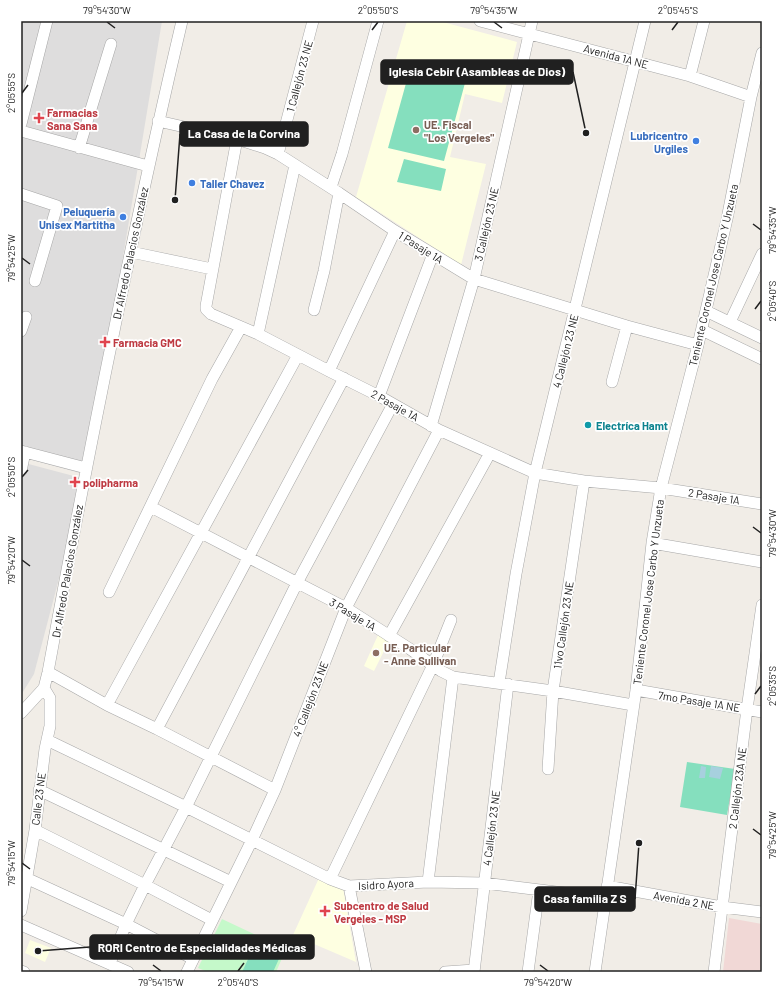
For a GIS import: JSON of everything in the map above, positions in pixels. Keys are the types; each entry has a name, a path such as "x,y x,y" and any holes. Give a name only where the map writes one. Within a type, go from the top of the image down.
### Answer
{"street":[{"path":"21,124 46,21"},
{"name":"Dr Alfredo Palacios González","path":"21,713 44,688 48,672 86,468 148,166 182,21"},
{"name":"1 Callejón 23 NE","path":"278,154 313,21"},
{"path":"314,310 324,271 335,190 342,154 378,21"},
{"name":"Avenida 1A NE","path":"480,21 690,76 751,97"},
{"name":"3 Callejón 23 NE","path":"435,428 474,280 532,21"},
{"name":"4 Callejón 23 NE","path":"474,971 503,683 516,574 535,474 634,61 645,21"},
{"path":"690,76 704,21"},
{"path":"79,148 111,44"},
{"name":"Teniente Coronel Jose Carbo Y Unzueta","path":"595,972 636,690 652,543 661,488 702,330 727,220 751,97 761,65 762,53"},
{"name":"1 Pasaje 1A","path":"158,121 237,139 278,154 335,190 395,231 474,280 575,309 627,326 698,345"},
{"path":"21,131 148,166"},
{"name":"2 Pasaje 1A","path":"237,139 212,269 206,309 211,314 258,334 329,370 435,428 535,474 584,481 661,488 762,504"},
{"path":"258,334 295,165"},
{"path":"21,194 57,206 35,281"},
{"path":"329,370 395,231"},
{"path":"131,252 212,269"},
{"path":"379,396 433,254"},
{"path":"730,322 762,254"},
{"path":"706,311 762,338"},
{"path":"21,331 26,317"},
{"path":"612,382 627,326"},
{"path":"109,592 212,380 241,327"},
{"path":"702,330 762,359"},
{"path":"107,705 298,355"},
{"path":"157,729 344,378"},
{"path":"110,963 126,924 163,848 186,807 297,583 393,404"},
{"name":"4° Callejón 23 NE","path":"190,971 193,959 232,882 275,790 346,608 435,428"},
{"path":"21,471 23,452 86,468"},
{"path":"389,636 490,453"},
{"name":"11vo Callejón 23 NE","path":"548,769 554,691 584,481"},
{"name":"3 Pasaje 1A","path":"151,507 346,608 433,666 453,677 503,683 633,705"},
{"path":"652,543 762,562"},
{"name":"2 Callejón 23A NE","path":"714,972 747,709 762,605"},
{"path":"330,878 433,666 451,620"},
{"path":"48,672 107,705 275,790"},
{"path":"428,882 453,677"},
{"name":"Calle 23 NE","path":"21,911 35,830 39,790 51,719 50,698 44,688"},
{"name":"7mo Pasaje 1A NE","path":"636,690 762,712"},
{"name":"Isidro Ayora","path":"47,740 349,886 428,882 484,882 605,898"},
{"path":"39,790 232,882"},
{"path":"35,830 212,920"},
{"path":"26,878 126,924 193,959"},
{"path":"349,886 366,972"},
{"name":"Avenida 2 NE","path":"607,886 722,907 762,912"},
{"path":"528,972 539,890"},
{"path":"21,925 128,972"},
{"path":"446,972 474,971"}],"shaded area":[{"path":"21,21 162,21 87,475 21,457"},
{"name":"UE. Fiscal \"Los Vergeles\"","path":"407,21 439,21 517,42 502,103 465,94 450,157 486,164 461,265 356,197"},
{"path":"21,462 85,479 34,674 21,695"},
{"name":"UE. Particular - Anne Sullivan","path":"378,635 389,641 374,671 364,666"},
{"name":"Subcentro de Salud Vergeles - MSP","path":"319,878 343,888 356,962 293,935"},
{"path":"729,918 762,924 762,972 723,972"},
{"path":"30,940 51,948 45,962 25,953"}],"green space":[{"path":"410,69 465,83 444,161 388,148"},
{"path":"404,159 446,169 441,191 397,182"},
{"path":"687,762 735,769 727,815 680,807"},
{"path":"222,919 286,949 276,972 208,972 198,968"},
{"path":"258,938 283,950 273,972 242,972"}],"water":[{"path":"701,766 706,767 705,778 699,778"},
{"path":"711,766 723,768 720,779 709,777"}],"place":[{"name":"Farmacias Sana Sana","path":"39,118"},
{"name":"UE. Fiscal \"Los Vergeles\"","path":"416,130"},
{"name":"Iglesia Cebir (Asambleas de Dios)","path":"586,133"},
{"name":"Lubricentro Urgiles","path":"696,141"},
{"name":"Taller Chavez","path":"192,183"},
{"name":"La Casa de la Corvina","path":"175,200"},
{"name":"Peluquería Unisex Martitha","path":"123,217"},
{"name":"Farmacia GMC","path":"105,342"},
{"name":"Electríca Hamt","path":"588,425"},
{"name":"polipharma","path":"75,482"},
{"name":"UE. Particular - Anne Sullivan","path":"376,653"},
{"name":"Casa familia Z S","path":"639,843"},
{"name":"Subcentro de Salud Vergeles - MSP","path":"325,911"},
{"name":"RORI Centro de Especialidades Médicas","path":"38,951"}]}
